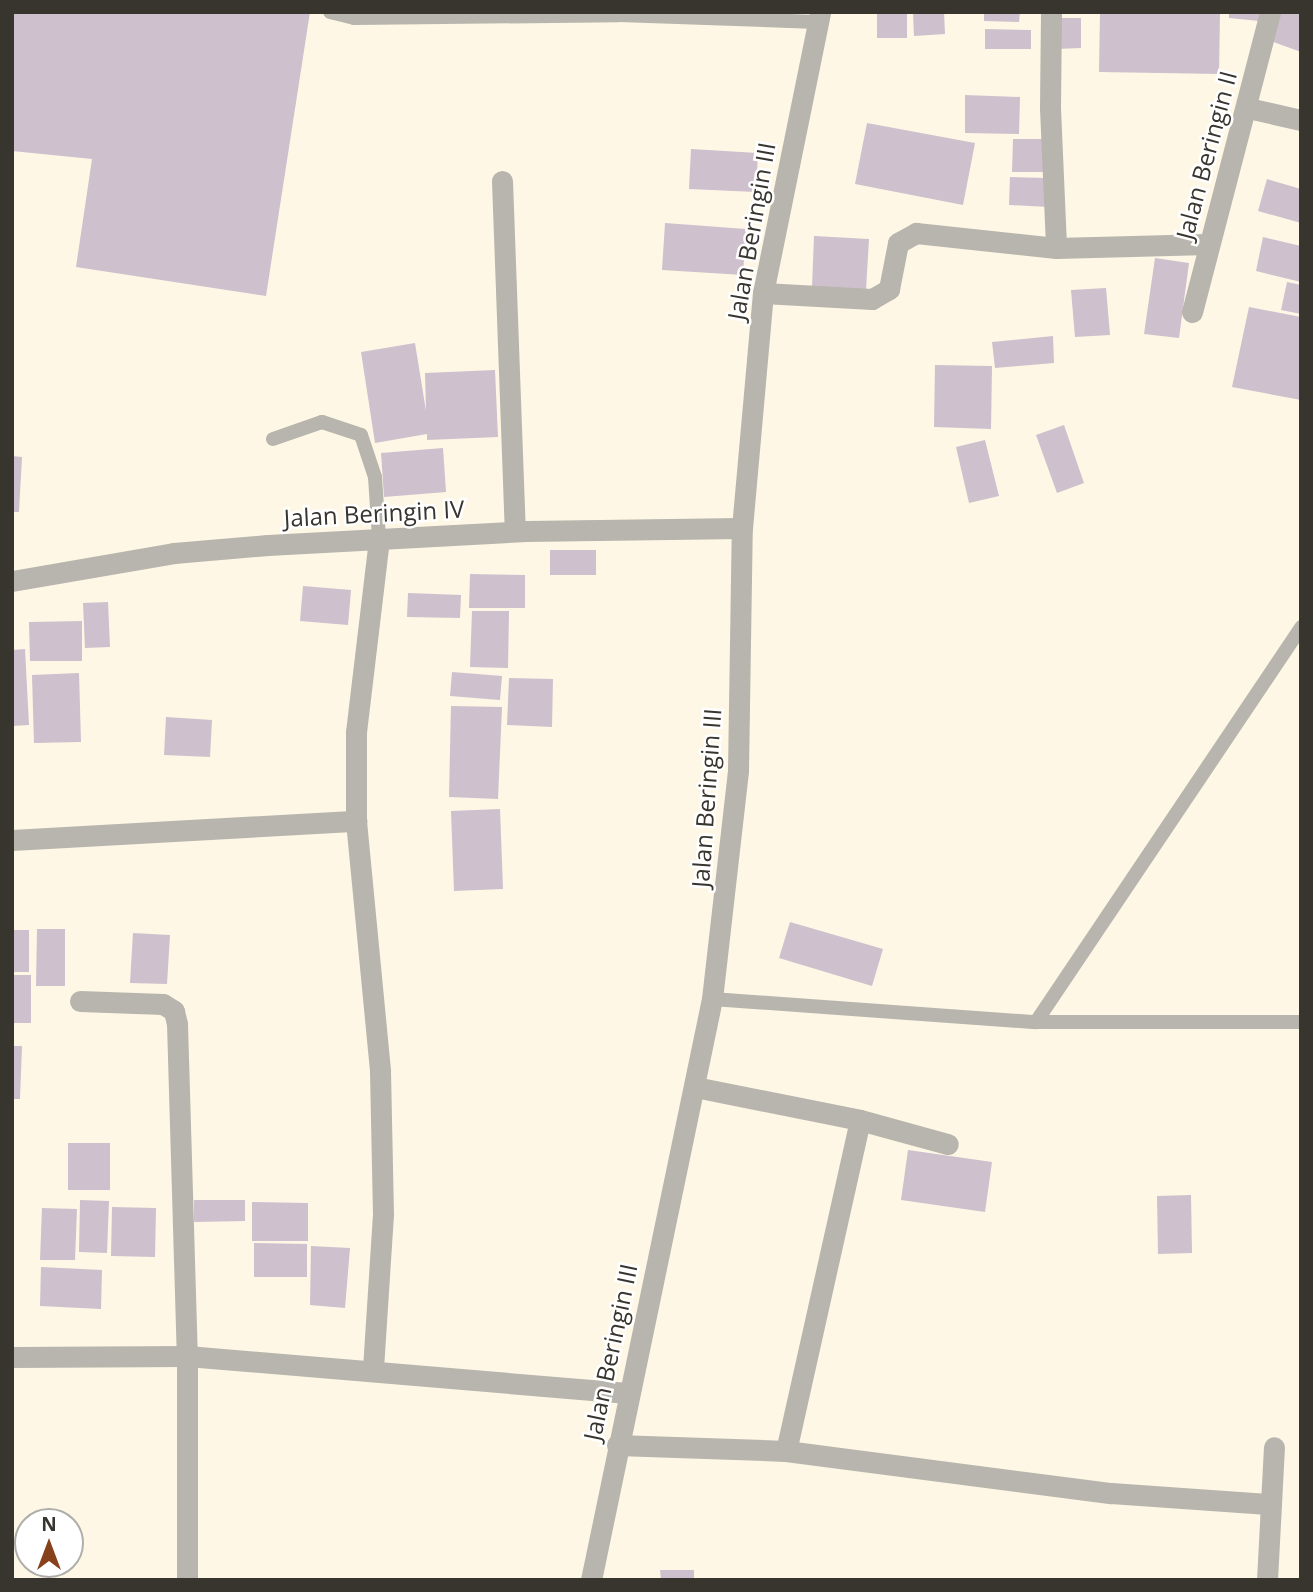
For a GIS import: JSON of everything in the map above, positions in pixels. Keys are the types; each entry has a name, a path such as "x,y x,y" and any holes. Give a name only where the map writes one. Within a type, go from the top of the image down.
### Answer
{"street":[{"path":"1051,12 1056,248"},
{"name":"Jalan Beringin II","path":"1192,312 1208,244 1248,108 1270,12"},
{"name":"Jalan Beringin III","path":"591,1580 627,1393 712,999 738,770 742,528 763,293 819,17"},
{"path":"1248,108 1301,120"},
{"path":"502,181 515,531"},
{"path":"763,293 872,299 888,289 900,239 916,233 1056,248 1208,244"},
{"name":"Jalan Beringin IV","path":"12,581 174,553 379,538 515,531 742,528"},
{"path":"373,1370 383,1214 380,1071 356,821 356,732 379,538"},
{"path":"12,840 356,821"},
{"path":"80,1001 163,1004 174,1011 187,1356 187,1580"},
{"path":"695,1087 860,1119 948,1144"},
{"path":"786,1451 860,1119"},
{"path":"12,1357 187,1356 627,1393"},
{"path":"617,1445 786,1451 1111,1493 1268,1504"},
{"path":"1267,1580 1268,1504 1274,1447"}],"lane":[{"path":"330,12 354,18 619,15 819,17"},
{"path":"273,439 322,422 360,435 375,477 379,538"},
{"path":"1036,1022 1301,627"},
{"path":"712,999 1036,1022 1301,1022"}],"building":[{"path":"12,12 310,12 266,296 76,267 92,159 12,151"},
{"path":"877,12 907,12 907,38 877,38"},
{"path":"913,12 944,12 945,34 914,36"},
{"path":"984,12 1020,12 1019,22 984,21"},
{"path":"1100,12 1220,12 1219,74 1099,72"},
{"path":"1229,12 1260,12 1259,21 1229,18"},
{"path":"1274,12 1301,12 1301,52 1265,39"},
{"path":"1055,18 1081,18 1081,48 1056,49"},
{"path":"985,29 1031,30 1031,49 985,49"},
{"path":"965,95 1020,97 1019,134 965,133"},
{"path":"867,123 975,143 963,205 855,184"},
{"path":"1013,139 1047,139 1047,172 1012,172"},
{"path":"691,149 758,153 756,192 689,189"},
{"path":"1010,177 1049,178 1048,207 1009,205"},
{"path":"1267,179 1301,189 1301,223 1258,211"},
{"path":"665,223 746,229 743,275 662,270"},
{"path":"814,236 869,239 866,290 812,288"},
{"path":"1263,237 1301,246 1301,282 1256,271"},
{"path":"1155,258 1189,263 1179,338 1144,334"},
{"path":"1287,282 1301,285 1301,314 1281,310"},
{"path":"1106,288 1110,335 1075,337 1071,290"},
{"path":"1249,307 1301,317 1301,400 1232,387"},
{"path":"1053,336 1054,363 995,368 992,342"},
{"path":"415,343 426,411 425,373 495,370 498,437 427,440 427,434 375,443 361,352"},
{"path":"935,365 992,366 991,429 934,427"},
{"path":"1064,425 1084,483 1057,493 1036,435"},
{"path":"985,440 999,496 969,503 956,447"},
{"path":"443,448 446,492 384,497 381,453"},
{"path":"12,456 22,457 19,512 12,512"},
{"path":"550,550 596,550 596,575 550,575"},
{"path":"470,574 525,575 525,608 469,608"},
{"path":"303,586 351,590 348,625 300,621"},
{"path":"408,593 461,595 460,618 407,617"},
{"path":"108,602 110,647 85,648 83,603"},
{"path":"472,611 509,611 508,668 470,667"},
{"path":"82,621 82,661 30,661 29,622"},
{"path":"25,649 29,725 12,726 12,650"},
{"path":"452,672 502,676 500,700 450,696"},
{"path":"79,673 81,742 34,743 32,675"},
{"path":"509,678 553,679 552,727 507,725"},
{"path":"451,706 502,707 498,799 449,797"},
{"path":"166,717 212,720 210,757 164,755"},
{"path":"500,809 503,889 454,891 451,811"},
{"path":"790,922 883,949 872,986 779,958"},
{"path":"37,929 65,929 65,986 36,986"},
{"path":"12,930 29,930 29,972 12,972"},
{"path":"133,933 170,935 167,984 130,983"},
{"path":"12,975 31,975 31,1023 12,1023"},
{"path":"12,1046 22,1046 20,1099 12,1099"},
{"path":"68,1143 110,1143 110,1190 68,1190"},
{"path":"908,1150 992,1162 985,1212 901,1200"},
{"path":"1191,1195 1192,1253 1158,1254 1157,1196"},
{"path":"80,1200 109,1201 107,1253 79,1252"},
{"path":"194,1200 245,1200 245,1221 194,1222"},
{"path":"252,1202 308,1203 308,1241 252,1241"},
{"path":"112,1207 156,1208 155,1257 111,1256"},
{"path":"42,1208 77,1209 75,1260 40,1260"},
{"path":"254,1243 307,1244 307,1277 254,1277"},
{"path":"311,1246 350,1248 345,1308 310,1305"},
{"path":"41,1267 102,1270 101,1309 40,1306"},
{"path":"660,1570 694,1570 694,1580 661,1579"}]}
